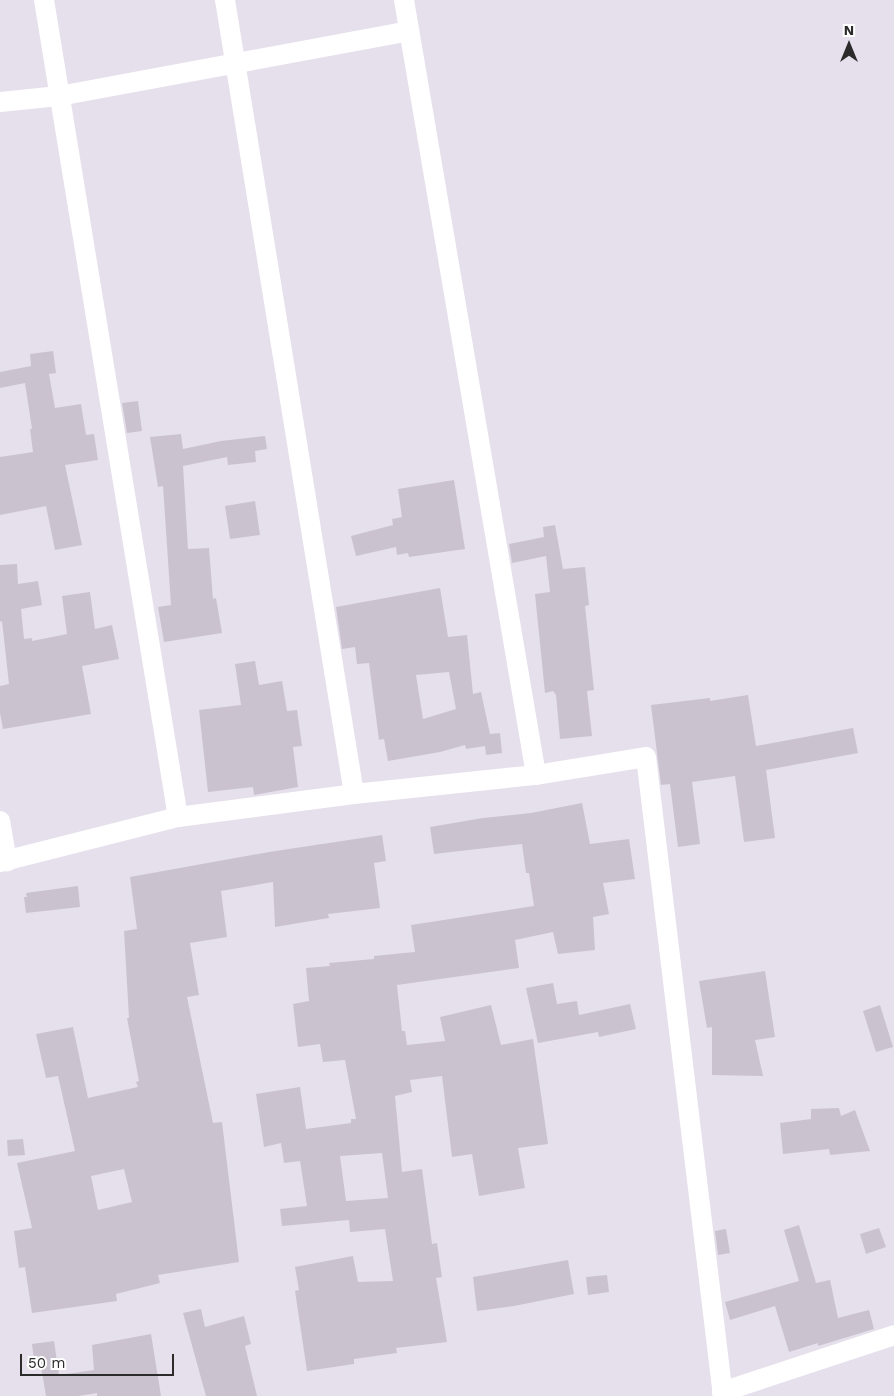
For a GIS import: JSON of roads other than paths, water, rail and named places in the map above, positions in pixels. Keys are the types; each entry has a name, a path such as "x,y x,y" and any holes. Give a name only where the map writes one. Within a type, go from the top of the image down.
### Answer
{"street":[{"path":"44,0 58,96 178,817"},
{"path":"225,0 354,794"},
{"path":"404,0 536,775"},
{"path":"0,102 58,96 410,31"},
{"path":"0,821 3,862 178,817 354,794 536,775 646,757 723,1394 894,1335"}]}
